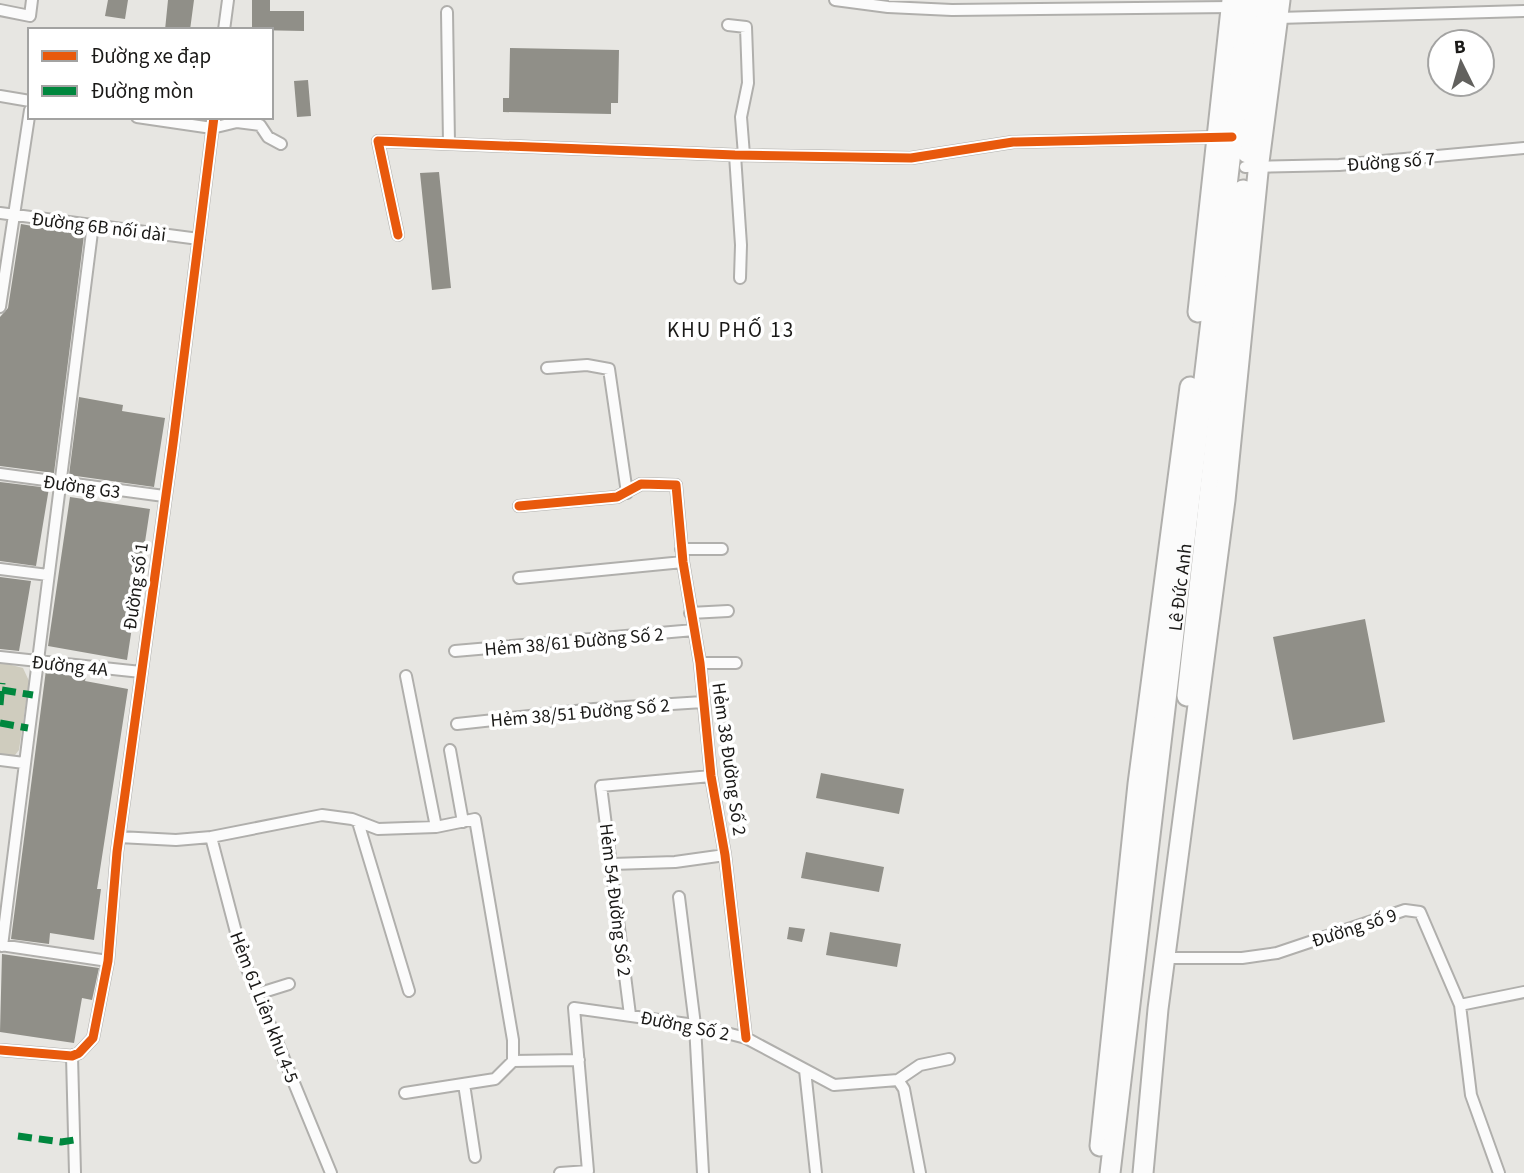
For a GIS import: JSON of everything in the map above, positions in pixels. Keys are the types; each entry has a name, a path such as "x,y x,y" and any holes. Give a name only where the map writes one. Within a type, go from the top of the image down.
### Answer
{"highway":[{"name":"Lê Đức Anh","path":"1143,1173 1165,958 1225,503 1266,0"},
{"name":"Lê Đức Anh","path":"1110,1173 1238,2"},
{"name":"Lê Đức Anh","path":"1130,1173 1252,167 1279,9"},
{"name":"Lê Đức Anh","path":"1097,1173 1137,794 1225,137"}],"street":[{"path":"0,10 30,16 32,0"},
{"path":"224,28 228,0"},
{"path":"835,0 874,6 952,10 1238,2"},
{"path":"1279,9 1524,11"},
{"path":"447,12 449,143"},
{"path":"728,25 746,27 748,83 741,117 740,278"},
{"path":"0,96 28,101"},
{"path":"0,307 6,214 28,119"},
{"path":"162,119 260,125 268,137 281,144"},
{"name":"Đường số 1","path":"75,1054 93,1038 108,961 119,837 213,123"},
{"path":"398,235 378,141 740,155 911,158 1013,142 1225,137"},
{"name":"Đường số 7","path":"1252,167 1339,164 1524,148"},
{"name":"Đường 6B nối dài","path":"6,214 199,239"},
{"path":"93,224 38,662 24,763 6,854 1,946 108,961"},
{"path":"519,506 617,497 627,493 609,369 587,365 547,368"},
{"name":"Đường G3","path":"0,474 164,496"},
{"name":"Hẻm 38 Đường Số 2","path":"627,493 641,484 676,485 681,549 700,663 746,1038"},
{"path":"681,549 722,549"},
{"path":"519,578 683,562"},
{"path":"0,569 48,575"},
{"path":"690,613 728,611"},
{"name":"Hẻm 38/61 Đường Số 2","path":"455,651 694,630"},
{"name":"Đường 4A","path":"0,657 141,672"},
{"path":"700,663 736,663"},
{"path":"405,676 436,827"},
{"name":"Hẻm 38/51 Đường Số 2","path":"457,724 594,709 703,702"},
{"path":"450,750 463,822"},
{"path":"0,760 24,763"},
{"name":"Hẻm 54 Đường Số 2","path":"630,1014 601,786 712,776"},
{"path":"119,837 176,841 211,837 322,815 378,829 436,827 475,819 513,1040 513,1061"},
{"path":"358,822 409,991"},
{"name":"Hẻm 61 Liên khu 4-5","path":"211,837 243,959 331,1173"},
{"path":"612,864 675,862 725,855"},
{"path":"679,897 695,1025 703,1173"},
{"name":"Đường số 9","path":"1165,958 1242,958 1277,953 1405,911 1420,912 1460,1005"},
{"path":"257,994 289,984"},
{"path":"1499,1173 1471,1095 1460,1005 1524,992"},
{"name":"Đường Số 2","path":"579,1060 574,1008 695,1025 746,1038 804,1070 840,1086 898,1080"},
{"path":"0,1050 75,1054 75,1173"},
{"path":"920,1173 904,1089 898,1080 920,1065 949,1059"},
{"path":"405,1093 495,1079 513,1061 579,1060 588,1171 560,1173"},
{"path":"804,1070 816,1173"},
{"path":"464,1084 475,1157"}],"shaded area":[{"path":"0,662 23,668 29,681 19,750 15,755 0,755"}],"building":[{"path":"108,0 128,0 125,19 105,16"},
{"path":"168,0 194,0 190,28 165,28"},
{"path":"252,0 270,0 270,11 304,11 304,31 252,28"},
{"path":"510,48 619,50 618,103 611,103 611,114 503,112 503,98 509,98"},
{"path":"308,80 311,116 297,117 294,81"},
{"path":"439,172 451,288 432,290 420,173"},
{"path":"21,224 84,235 54,473 0,466 0,317 8,308"},
{"path":"79,397 123,405 122,411 165,418 154,487 69,475"},
{"path":"0,482 49,488 36,566 0,561"},
{"path":"70,497 150,509 127,660 48,646"},
{"path":"0,577 31,581 19,651 0,649"},
{"path":"1365,619 1385,722 1293,740 1273,637"},
{"path":"46,670 86,676 85,681 128,689 97,889 101,889 94,940 50,933 49,944 11,939"},
{"path":"821,773 904,789 899,814 816,798"},
{"path":"806,852 884,867 879,892 801,878"},
{"path":"789,927 805,929 802,942 787,939"},
{"path":"830,932 901,944 897,967 826,955"},
{"path":"2,954 99,968 92,1000 82,998 74,1043 0,1032"}],"marked path":[{"path":"0,705 2,683"},
{"path":"2,690 33,695"},
{"path":"0,723 28,728"},
{"path":"18,1136 61,1142 74,1140"}],"cycle path":[{"path":"0,1050 72,1056 79,1053 93,1038 108,961 117,852 173,444 214,119"},
{"path":"398,235 378,141 735,155 911,158 1013,142 1232,137"},
{"path":"519,506 617,497 641,484 676,485 683,562 700,663 711,776 725,855 746,1038"}],"district":[{"name":"KHU PHỐ 13","path":"731,330"}]}
